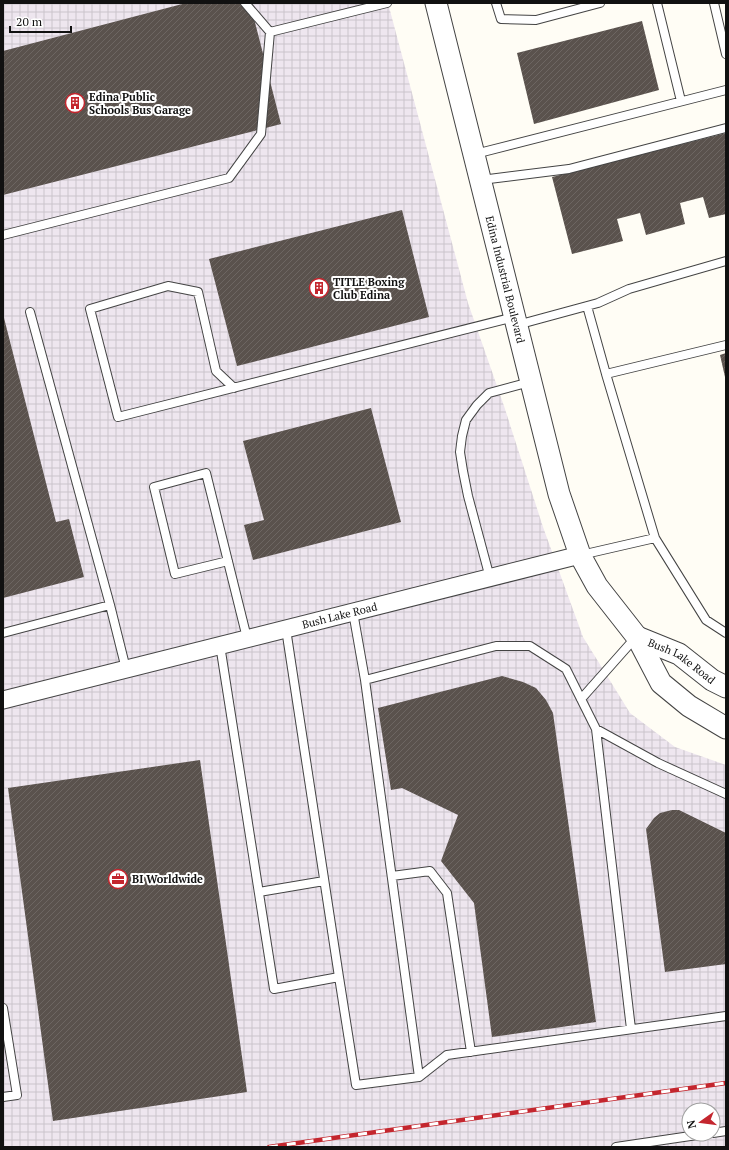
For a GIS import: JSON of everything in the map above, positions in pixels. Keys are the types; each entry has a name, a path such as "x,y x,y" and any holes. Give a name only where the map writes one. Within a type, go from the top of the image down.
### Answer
{"street":[{"name":"Edina Industrial Boulevard","path":"436,3 559,494 580,555"},
{"name":"Bush Lake Road","path":"3,700 580,555 597,586 636,637 661,683 689,706 726,728"},
{"name":"Bush Lake Road","path":"636,637 679,654 712,680 726,687"}],"lane":[{"path":"3,235 229,178 261,134 270,32 245,3"},
{"path":"270,32 387,3"},
{"path":"496,3 501,19 536,20 600,3"},
{"path":"657,3 681,101"},
{"path":"714,3 726,54"},
{"path":"475,155 726,90"},
{"path":"481,180 569,169 726,128"},
{"path":"234,388 216,371 198,292 168,286 90,309 118,417 516,321 587,306 598,303 629,289 726,261"},
{"path":"587,306 655,538 706,620 726,633"},
{"path":"30,312 126,669"},
{"path":"606,374 726,345"},
{"path":"490,578 464,478 460,452 462,436 466,420 477,405 489,393 531,381"},
{"path":"228,561 175,574 154,487 206,473 228,561 247,638"},
{"path":"580,555 655,538"},
{"path":"3,633 110,605"},
{"path":"353,612 365,680 419,1077"},
{"path":"286,629 356,1085 419,1077 447,1055 726,1016"},
{"path":"581,699 636,637"},
{"path":"220,645 274,989 339,976"},
{"path":"365,680 496,646 530,646 566,669 596,729 631,1029"},
{"path":"596,729 658,763 726,794"},
{"path":"392,876 430,871 446,893 471,1052"},
{"path":"259,892 324,881"},
{"path":"3,1008 17,1095 3,1097"},
{"path":"616,1147 681,1137"}],"shaded area":[{"path":"3,3 388,3 468,303 504,406 543,527 583,637 630,713 675,747 726,765 726,1147 3,1147"}],"building":[{"path":"186,3 250,3 281,124 3,195 3,51"},
{"path":"642,21 659,90 534,124 517,53"},
{"path":"726,133 726,214 709,218 703,197 680,203 685,224 646,235 640,213 617,219 623,241 572,254 552,177"},
{"name":"TITLE Boxing Club Edina","path":"402,210 429,317 237,366 209,259"},
{"path":"3,314 56,522 69,519 84,577 3,598"},
{"path":"726,353 726,377 725,377 720,355"},
{"path":"371,408 401,522 253,560 244,525 264,520 243,441"},
{"path":"502,676 523,682 536,688 546,700 553,713 596,1022 492,1037 474,903 441,861 458,815 402,788 391,790 378,708"},
{"path":"200,760 247,1092 53,1121 8,788"},
{"path":"679,810 726,833 726,964 665,972 646,829 654,818 660,813"}],"railway":[{"path":"269,1147 726,1083"}],"place":[{"name":"Edina Public Schools Bus Garage","path":"75,103"},
{"name":"TITLE Boxing Club Edina","path":"319,288"},
{"name":"BI Worldwide","path":"118,879"}]}
